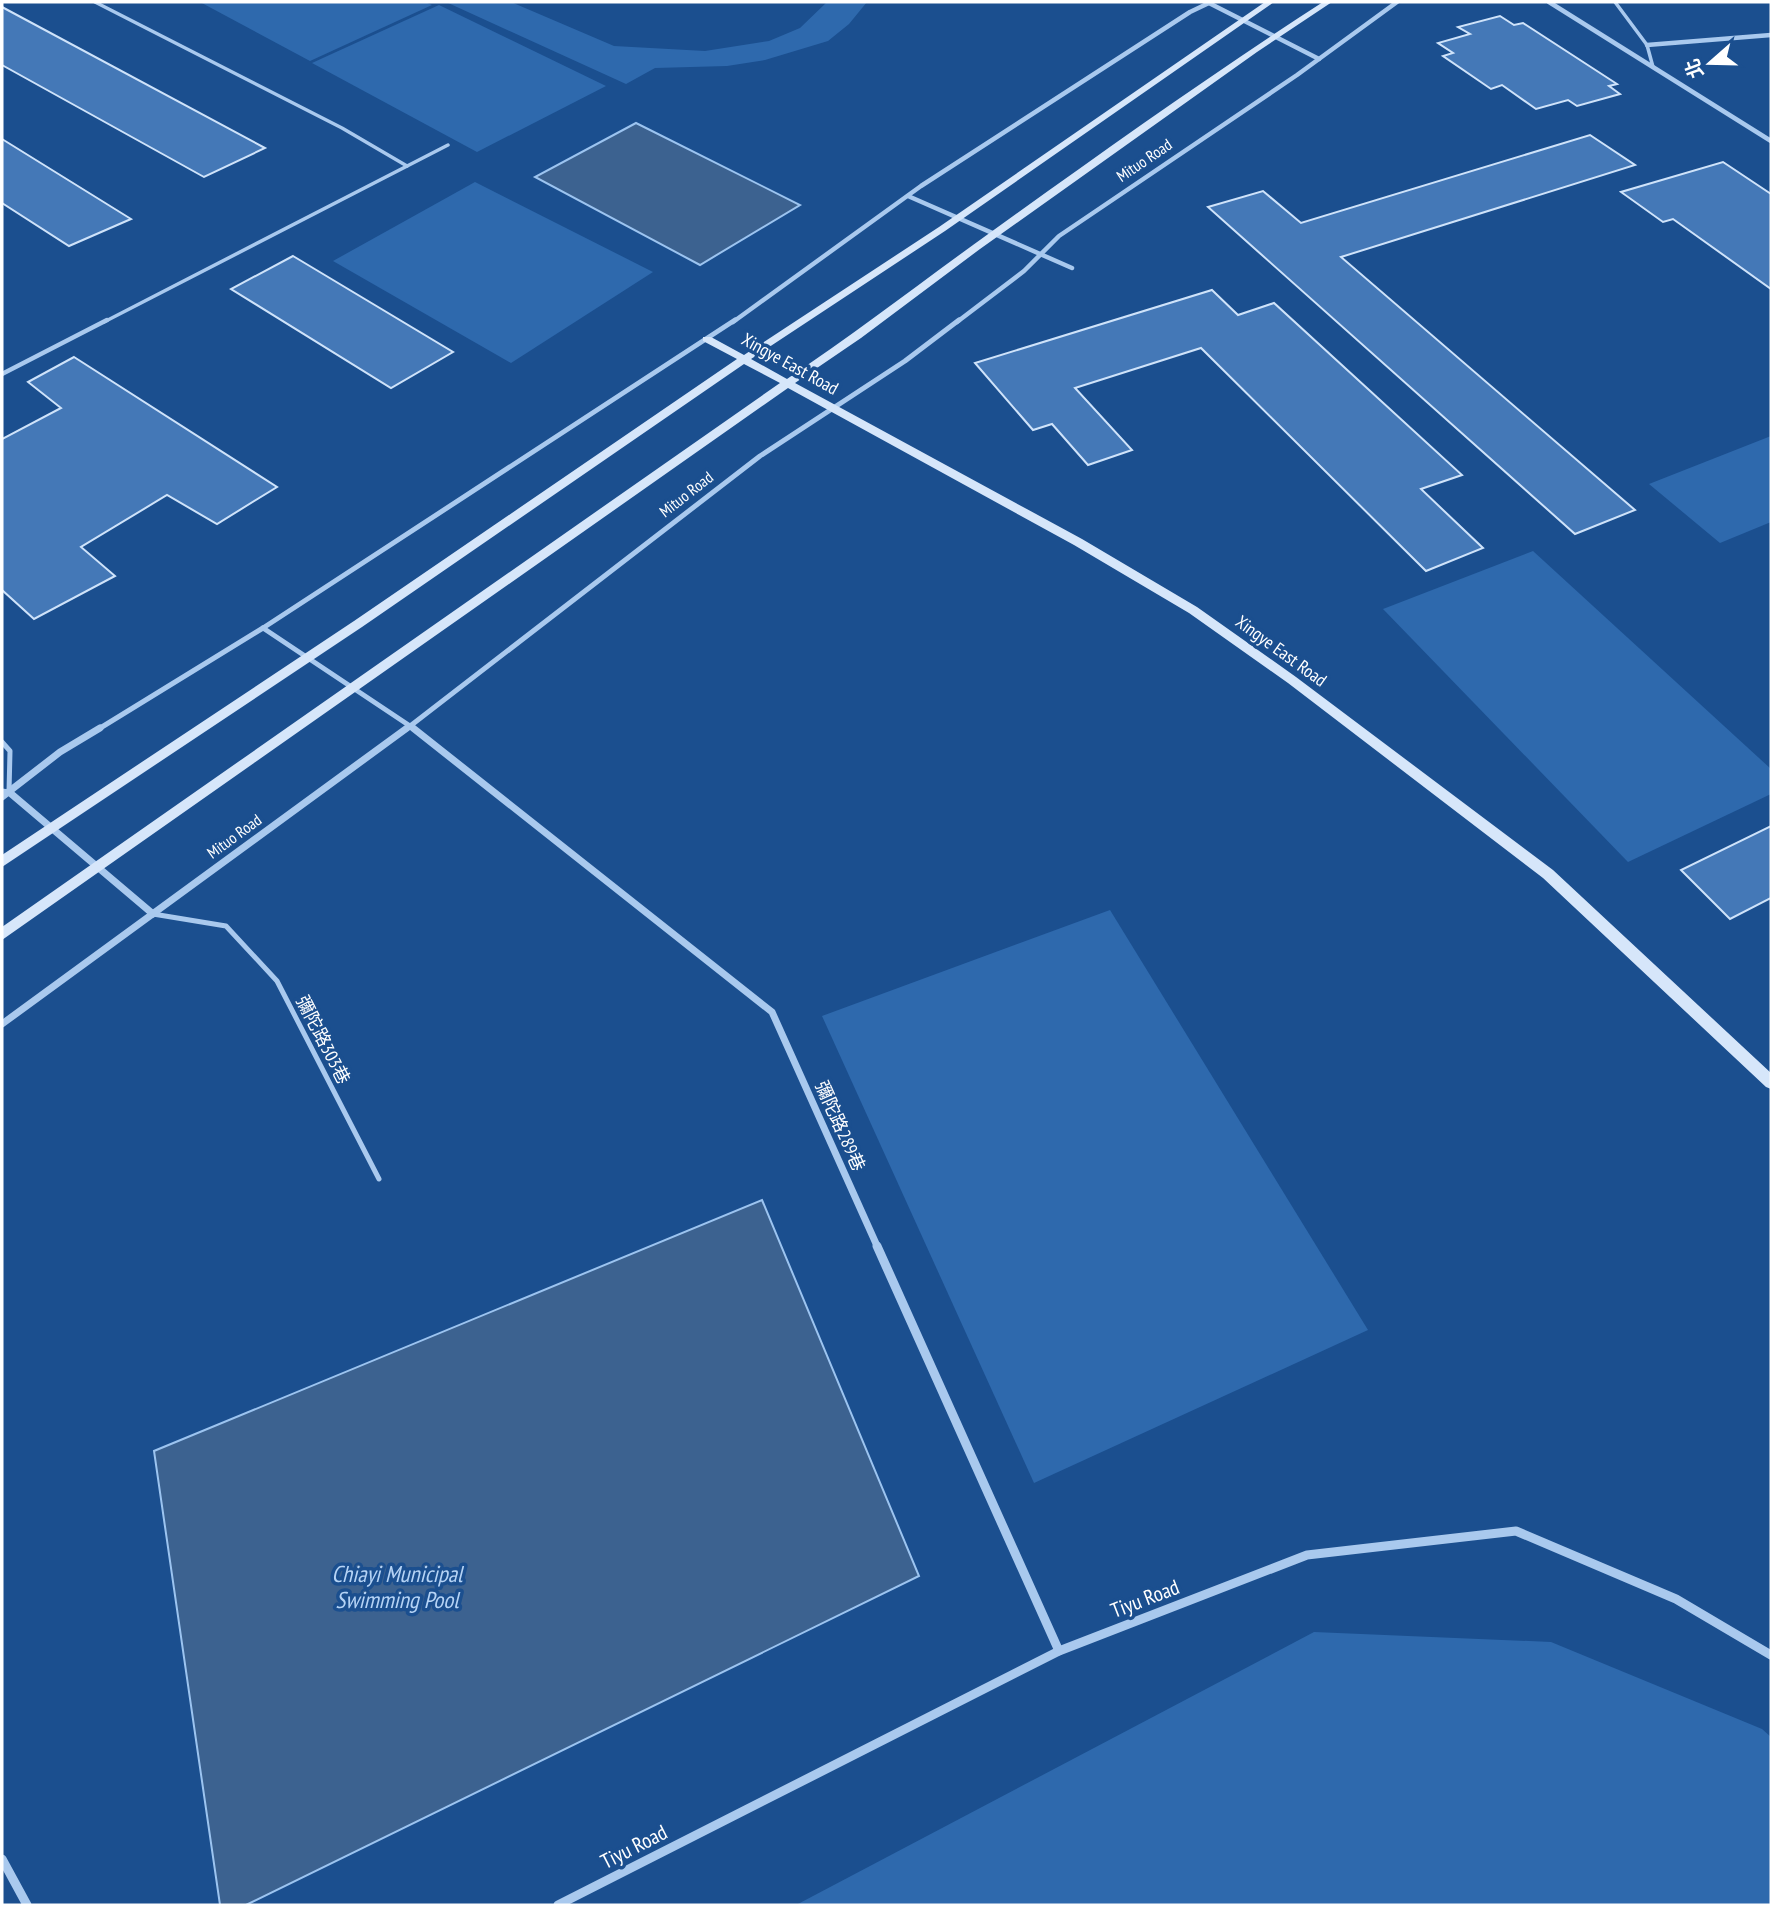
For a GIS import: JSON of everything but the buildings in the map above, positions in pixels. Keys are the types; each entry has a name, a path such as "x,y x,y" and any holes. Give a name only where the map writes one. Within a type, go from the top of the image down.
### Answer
{"street":[{"path":"153,914 4,794 60,752 263,628 707,339 774,294 908,196 1190,12 1208,2 1319,59"},
{"path":"2,862 957,217 1270,2"},
{"name":"Mituo Road","path":"2,934 789,383 1275,36 1328,2"},
{"name":"Mituo Road","path":"2,1024 410,726 760,456 905,361 1024,271 1059,236 1319,59 1397,2"},
{"path":"1549,2 1771,141"},
{"path":"1647,45 1771,35"},
{"path":"908,196 1072,268"},
{"name":"Xingye East Road","path":"707,339 1078,541 1193,610 1548,874 1771,1082"},
{"name":"彌陀路289巷","path":"263,628 430,738 772,1012 1059,1651"},
{"name":"Tiyu Road","path":"558,1905 1059,1651 1307,1555 1516,1531 1676,1599 1771,1655"},
{"path":"2,1859 27,1905"}],"lane":[{"path":"95,2 342,128 407,166"},
{"path":"1615,2 1647,45 1653,67"},
{"path":"2,374 448,145"},
{"path":"2,741 10,751 4,794"},
{"name":"彌陀路303巷","path":"153,914 226,926 277,981 379,1179"}],"shaded area":[{"path":"200,2 425,2 432,5 310,61"},
{"path":"446,2 511,2 614,46 705,51 769,41 800,28 827,2 867,2 849,24 828,41 765,60 727,66 655,68 626,84"},
{"path":"439,5 606,86 477,152 312,63"},
{"path":"475,182 653,272 511,363 333,261"},
{"path":"1771,436 1771,522 1720,543 1649,484"},
{"path":"1533,551 1771,769 1771,794 1628,862 1383,609"},
{"path":"1110,910 1368,1330 1034,1483 822,1016"},
{"path":"1314,1632 1551,1642 1762,1729 1771,1737 1771,1905 796,1905"}],"water":[{"path":"636,123 800,205 700,265 535,177"},
{"name":"Chiayi Municipal Swimming Pool","path":"762,1200 919,1576 246,1905 220,1905 154,1451"}]}
